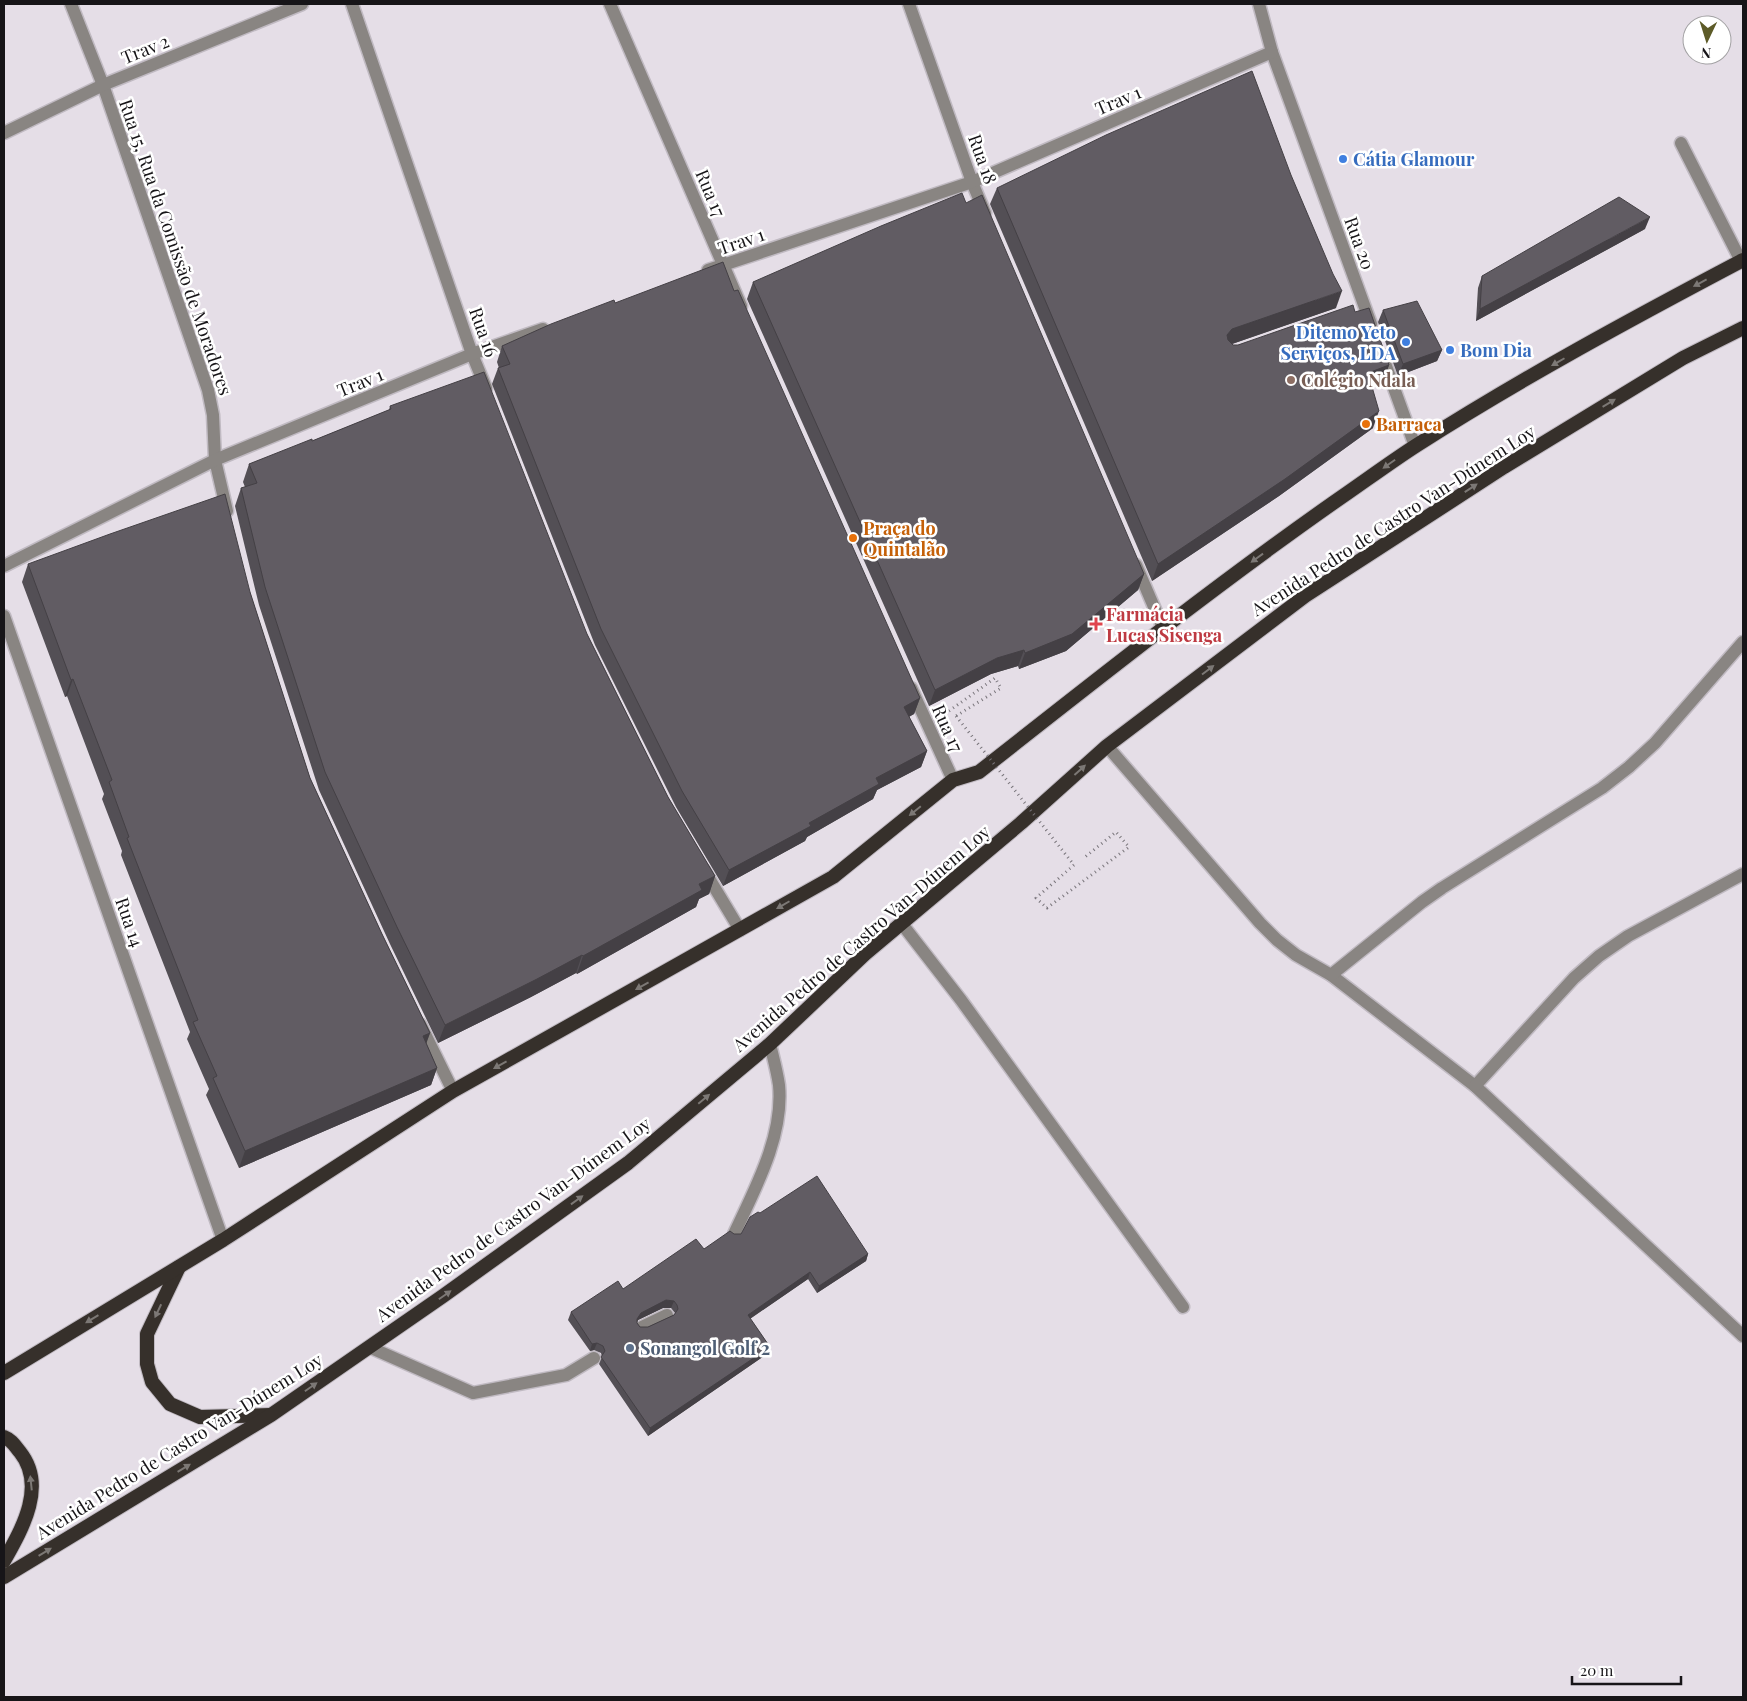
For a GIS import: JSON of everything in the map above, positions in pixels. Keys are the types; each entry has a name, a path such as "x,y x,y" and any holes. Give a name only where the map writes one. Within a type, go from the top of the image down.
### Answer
{"highway":[{"path":"4,1373 223,1240 453,1091 833,877 953,780 979,772 1162,628 1284,538 1415,446 1483,404 1660,303 1742,260"},
{"name":"Avenida Pedro de Castro Van-Dúnem Loy","path":"4,1577 271,1415 443,1296 628,1163 770,1044 866,954 1021,823 1108,746 1305,596 1504,467 1683,358 1743,328"},
{"path":"179,1266 147,1334 148,1364 152,1382 170,1404 200,1417 271,1415"},
{"path":"4,1437 11,1440 26,1459 33,1486 29,1509 4,1561"}],"street":[{"name":"Rua 15, Rua da Comissão de Moradores","path":"71,4 103,85 208,390 213,414 215,460 231,524"},
{"name":"Trav 2","path":"4,133 103,85 302,4"},
{"name":"Rua 16","path":"352,4 472,354 490,400"},
{"name":"Rua 17","path":"610,4 747,319"},
{"name":"Rua 18","path":"909,4 972,182 992,228"},
{"name":"Rua 20","path":"1259,4 1272,52 1415,446"},
{"name":"Trav 1","path":"695,275 972,182 1272,52"},
{"path":"1681,142 1742,260"},
{"name":"Trav 1","path":"4,566 215,460 472,354 556,324"},
{"path":"1132,555 1162,628"},
{"name":"Rua 14","path":"4,616 223,1240"},
{"path":"1332,975 1422,902 1602,788 1629,767 1656,744 1743,642"},
{"name":"Rua 17","path":"908,681 953,780"},
{"path":"1108,746 1260,923 1277,940 1296,955 1332,975 1475,1086 1743,1336"},
{"path":"699,862 740,930"},
{"path":"1475,1086 1574,978 1599,956 1628,936 1743,874"},
{"path":"902,924 961,1000 1183,1307"},
{"path":"414,1011 453,1091"},
{"path":"734,1234 762,1174 778,1122 779,1086 770,1044"},
{"path":"642,1327 667,1314"},
{"path":"370,1347 473,1393 566,1375 594,1358"}],"path":[{"path":"928,726 995,678 1001,688 956,716 1074,864 1036,898 1047,908 1129,847 1116,832 1085,857"}],"building":[{"path":"1252,71 1291,175 1342,291 1232,329 1227,335 1228,340 1233,345 1238,345 1353,305 1355,312 1369,308 1389,365 1368,373 1379,411 1285,479 1158,564 997,188 1106,135"},
{"path":"962,193 966,203 982,195 1144,574 1072,634 1025,653 1024,650 997,658 935,690 753,282"},
{"path":"1619,197 1650,217 1480,309 1482,276"},
{"path":"723,262 734,291 738,290 920,698 904,707 927,751 876,778 879,784 809,823 811,826 729,870 682,791 601,629 498,368 510,364 502,346 551,324 614,300 615,303"},
{"name":"Ditemo Yeto Serviços, LDA","path":"1417,301 1442,350 1403,364 1383,310"},
{"path":"484,372 587,634 668,797 715,876 699,884 702,890 583,956 445,1025 325,772 265,587 241,488 257,483 249,464 391,409 390,406"},
{"path":"225,494 250,592 310,778 430,1033 423,1036 437,1068 245,1151 213,1078 217,1076 193,1022 198,1020 127,838 129,837 109,782 112,780 73,679 71,680 28,564"},
{"path":"817,1176 868,1254 819,1286 810,1272 748,1315 770,1347 650,1428 601,1357 605,1351 603,1346 597,1343 592,1344 571,1312 618,1281 623,1289 696,1239 704,1249 730,1231 734,1234 741,1234 750,1217 758,1212 760,1213","holes":["666,1300 674,1301 678,1309 674,1315 648,1327 640,1327 637,1323 641,1313"]}],"place":[{"name":"Cátia Glamour","path":"1343,159"},
{"name":"Ditemo Yeto Serviços, LDA","path":"1406,342"},
{"name":"Bom Dia","path":"1450,350"},
{"name":"Colégio Ndala","path":"1291,380"},
{"name":"Barraca","path":"1366,424"},
{"name":"Praça do Quintalão","path":"853,538"},
{"name":"Farmácia Lucas Sisenga","path":"1096,624"},
{"name":"Sonangol Golf 2","path":"630,1348"}]}
